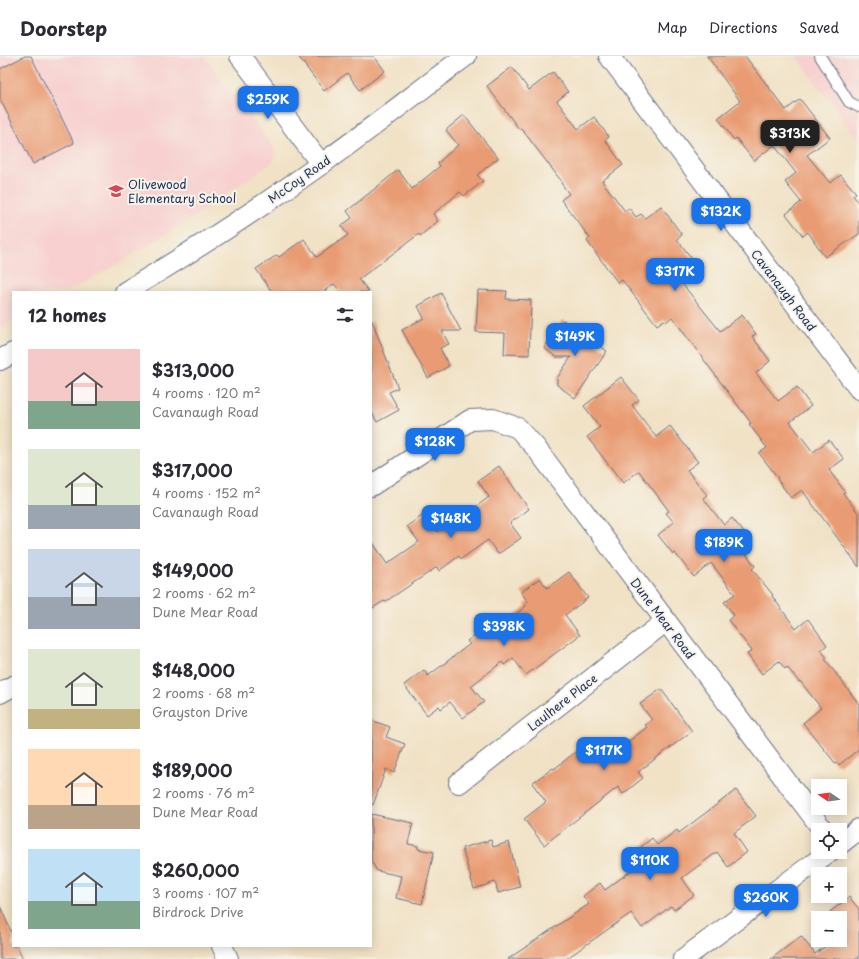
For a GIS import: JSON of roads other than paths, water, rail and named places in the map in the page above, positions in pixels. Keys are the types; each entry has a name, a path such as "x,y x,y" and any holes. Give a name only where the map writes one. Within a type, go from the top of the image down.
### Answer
{"street":[{"path":"240,56 321,164"},
{"name":"McCoy Road","path":"127,291 187,255 321,164 466,56"},
{"name":"Cavanaugh Road","path":"609,56 859,389"},
{"path":"0,360 12,354"},
{"name":"Dune Mear Road","path":"372,485 470,420 493,419 518,428 531,443 818,823"},
{"name":"Laulhere Place","path":"459,783 666,621"},
{"path":"0,693 12,687"},
{"path":"847,838 859,829"},
{"path":"683,959 819,859"},
{"path":"222,947 228,959"}],"lane":[{"path":"820,56 849,102 859,107"}],"place":[{"name":"Olivewood Elementary School","path":"116,191"}]}
